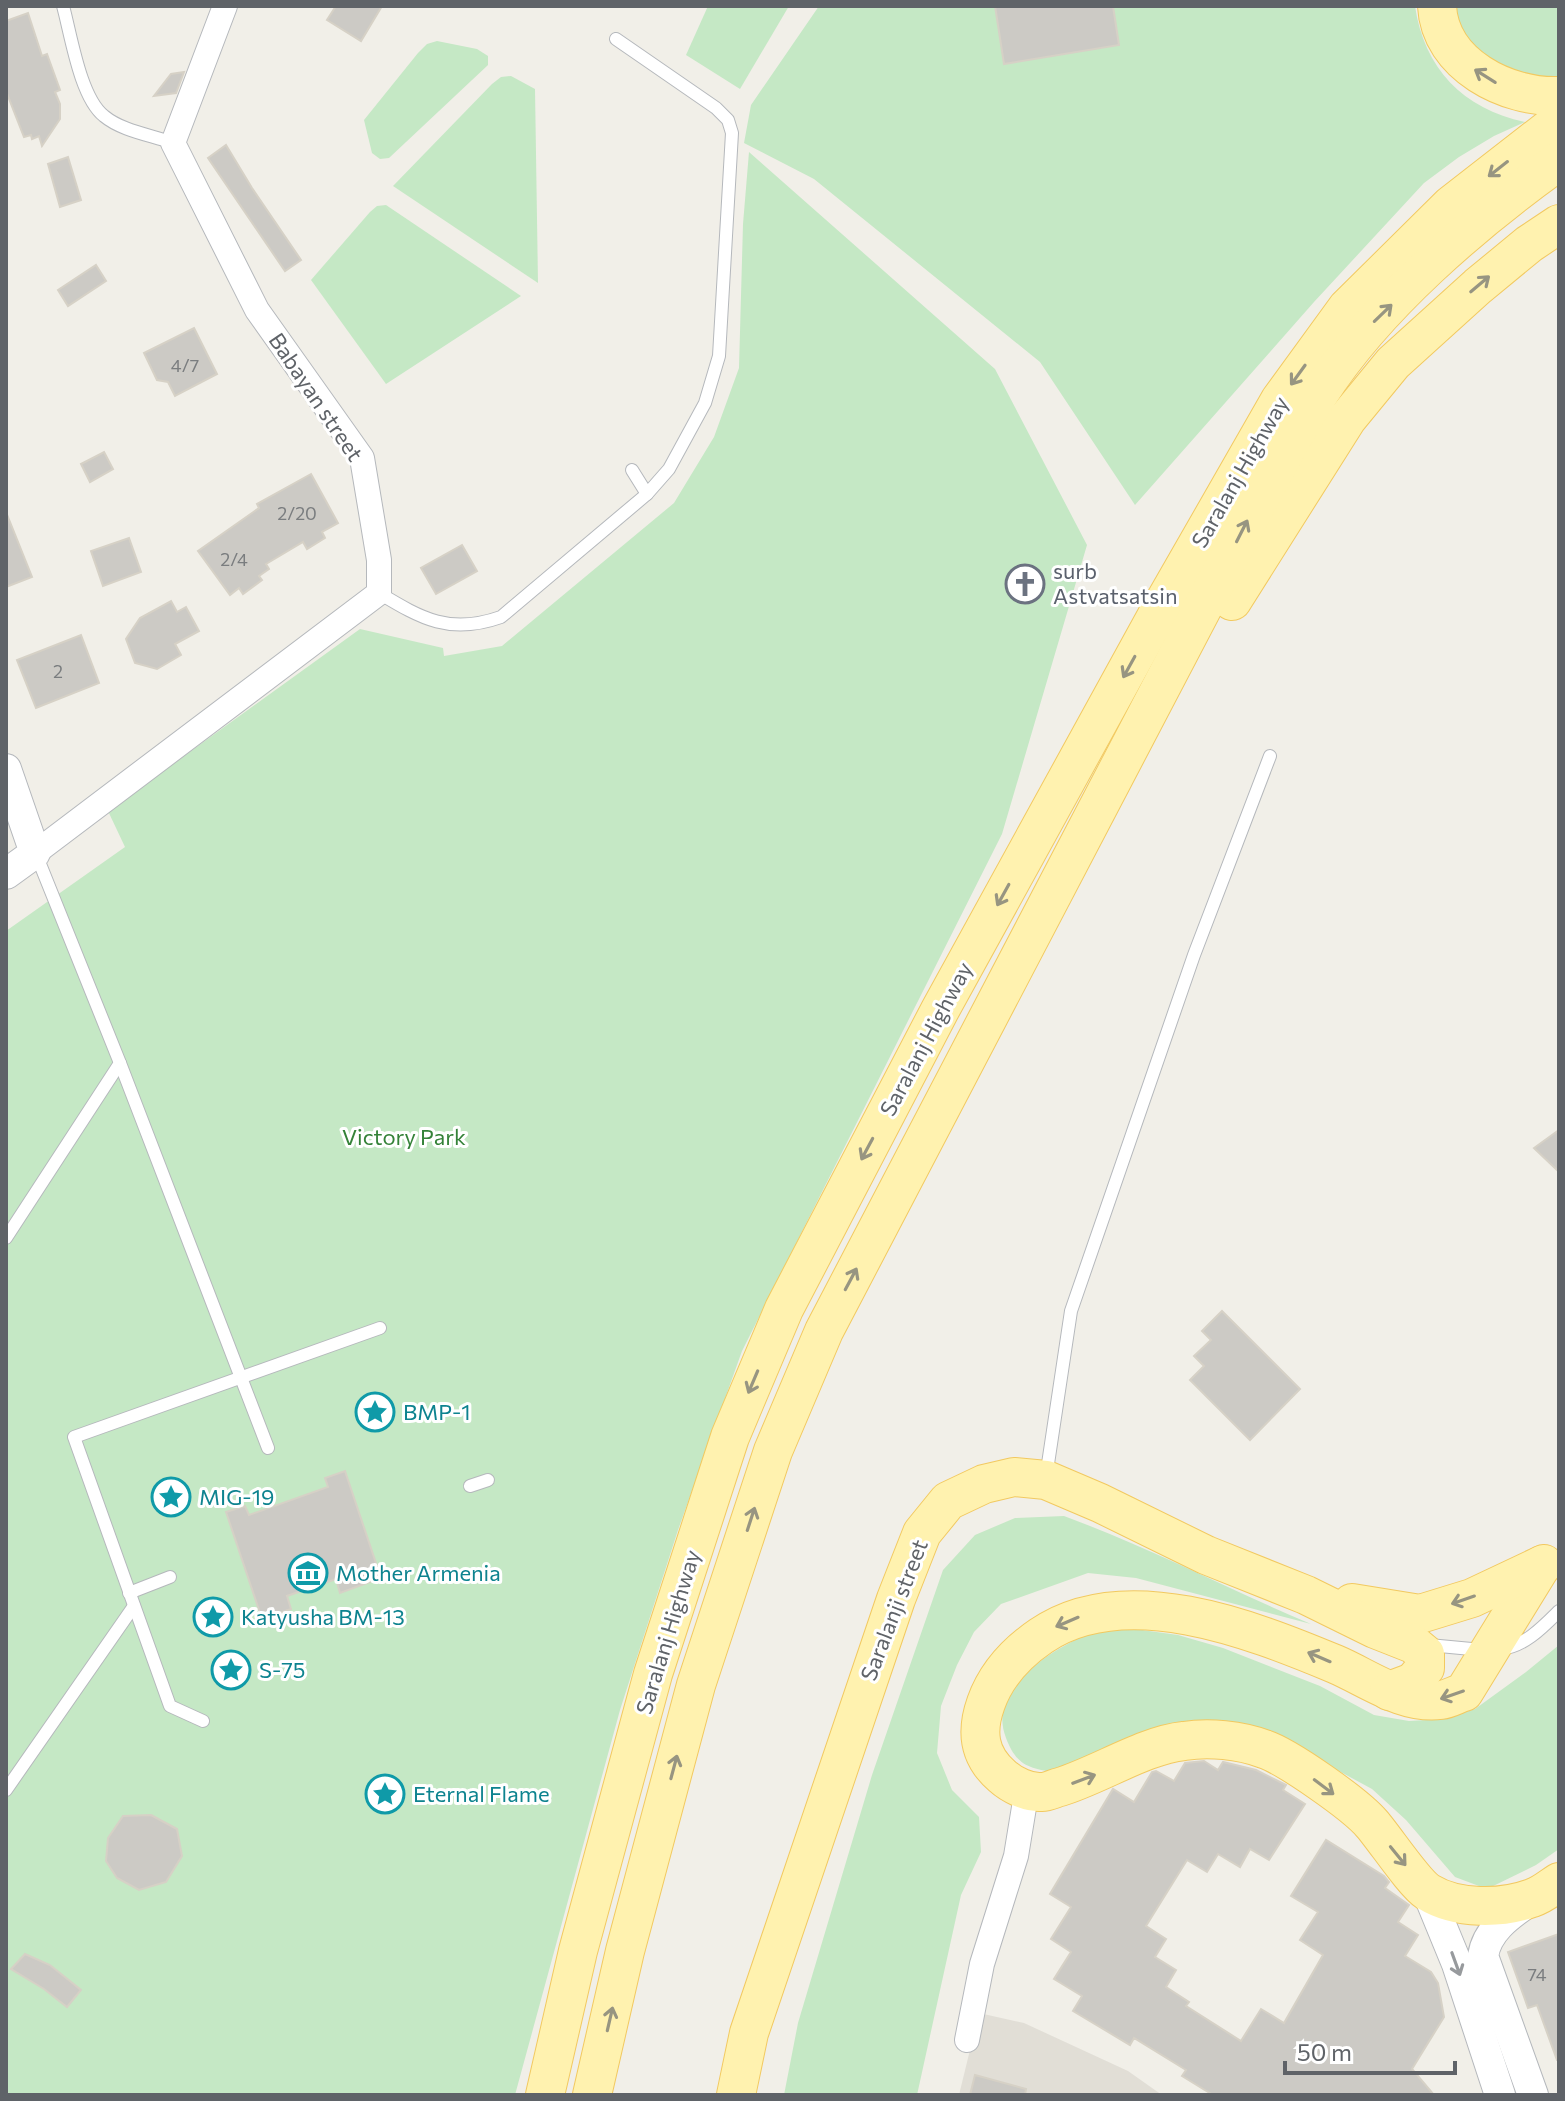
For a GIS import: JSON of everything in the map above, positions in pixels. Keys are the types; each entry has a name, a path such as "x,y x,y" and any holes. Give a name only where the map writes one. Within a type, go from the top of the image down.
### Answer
{"main road":[{"path":"1437,6 1445,37 1469,66 1510,90 1533,96 1559,96"},
{"name":"Saralanj Highway","path":"545,2095 578,1951 653,1674 730,1437 784,1309 940,1010 1280,400 1347,308 1451,205 1559,121"},
{"name":"Saralanj Highway","path":"592,2095 625,1951 696,1685 773,1451 824,1331 1270,479 1320,392 1374,322 1465,235 1559,161"},
{"path":"1155,700 1221,619 1347,419 1393,363 1478,286 1559,224"},
{"name":"Saralanji street","path":"736,2095 749,2033 896,1599 922,1533 948,1501 984,1484 1014,1477 1046,1480 1206,1555 1306,1595"},
{"path":"1306,1595 1420,1614 1472,1598 1551,1560"},
{"path":"1546,1890 1502,1905 1477,1906 1427,1891 1369,1821 1292,1762 1265,1749 1231,1741 1182,1741 1132,1757 1084,1780 1041,1792 1017,1787 1000,1775 984,1753 978,1725 991,1690 1010,1662 1052,1628 1082,1615 1148,1610 1233,1626 1297,1648 1389,1691 1442,1700 1464,1692 1551,1560"},
{"path":"1306,1595 1413,1644 1425,1654 1425,1668 1413,1682 1389,1691"}],"street":[{"path":"173,143 225,6"},
{"name":"Babayan street","path":"173,143 257,310 362,458 379,560 379,593"},
{"path":"6,874 379,593"},
{"path":"6,769 35,853"},
{"path":"967,2040 982,1964 1016,1856 1027,1789"},
{"path":"1533,2095 1483,1956 1485,1941 1491,1933 1546,1890"},
{"path":"1427,1891 1457,1964 1500,2095"}],"lane":[{"path":"63,6 90,101 118,125 173,143"},
{"path":"379,593 429,620 478,625 501,617 647,494 669,469 705,403 719,356 732,133 728,120 716,108 616,39"},
{"path":"632,470 647,494"},
{"path":"1046,1480 1071,1311 1194,955 1270,756"},
{"path":"35,853 120,1063 268,1448"},
{"path":"6,1238 120,1063"},
{"path":"203,1721 170,1706 74,1437 380,1328"},
{"path":"470,1486 488,1480"},
{"path":"129,1593 170,1577"},
{"path":"6,1790 134,1606"},
{"path":"1413,1644 1490,1650 1511,1648 1538,1631 1559,1611"}],"shaded area":[{"path":"979,2013 1024,2023 1128,2071 1162,2095 959,2095"}],"green space":[{"path":"708,6 789,6 740,89 686,55"},
{"path":"819,6 1415,6 1427,48 1450,82 1483,107 1525,122 1459,157 1424,183 1135,505 1040,362 814,179 744,143 751,105"},
{"path":"1452,6 1559,6 1559,85 1475,57"},
{"path":"437,41 477,49 488,56 488,65 389,158 380,159 372,153 364,120 418,53 427,44"},
{"path":"511,76 535,89 538,283 393,186 492,84 501,77"},
{"name":"Victory Park","path":"749,152 995,369 1087,545 1002,834 742,1351 678,1530 620,1710 515,2095 6,2095 6,931 125,847 108,811 360,629 443,648 444,656 502,646 674,503 714,437 739,368 743,224"},
{"path":"386,205 521,296 386,384 311,280 370,212 377,206"},
{"path":"1064,1516 1311,1624 1136,1578 1088,1573 1001,1604 974,1632 941,1706 937,1753 952,1790 979,1817 981,1852 961,1895 917,2095 784,2095 798,2023 872,1775 943,1570 975,1535 1015,1518"},
{"path":"1106,1625 1178,1635 1223,1648 1320,1686 1374,1715 1409,1721 1443,1719 1475,1709 1559,1645 1559,1849 1536,1865 1487,1889 1455,1877 1406,1820 1372,1789 1280,1739 1058,1773 1026,1764 1015,1755 1006,1738 1002,1718 1007,1699 1017,1682 1033,1667 1070,1642"}],"building":[{"path":"336,6 382,6 361,41 327,20"},
{"path":"995,6 1113,6 1119,45 1004,64"},
{"path":"28,13 42,56 47,54 60,90 55,92 60,104 60,119 42,146 39,136 32,139 31,135 24,137 6,91 6,21"},
{"path":"184,72 176,93 154,96 171,74"},
{"path":"226,145 301,260 285,271 208,158"},
{"path":"68,157 81,200 60,207 48,164"},
{"path":"96,265 106,281 68,306 58,290"},
{"path":"194,328 217,374 175,396 168,382 157,380 144,353"},
{"path":"104,452 113,469 90,482 81,464"},
{"path":"311,474 338,523 322,532 325,538 307,549 303,542 266,564 269,569 259,576 262,580 243,594 239,588 230,595 198,551 259,508 257,504"},
{"path":"6,512 32,577 6,587"},
{"path":"129,538 141,572 103,586 91,551"},
{"path":"462,545 477,571 436,594 421,568"},
{"path":"171,601 177,612 186,607 199,631 175,644 181,655 157,669 135,663 126,639 140,618"},
{"path":"81,635 99,683 36,708 17,660"},
{"path":"1559,1130 1559,1172 1534,1148"},
{"path":"1222,1311 1300,1389 1250,1440 1190,1380 1204,1366 1194,1356 1211,1340 1202,1331"},
{"path":"345,1471 381,1578 340,1593 336,1579 287,1596 291,1609 262,1619 226,1512 245,1506 249,1515 328,1487 325,1478"},
{"path":"1204,1761 1218,1770 1223,1762 1256,1770 1286,1785 1283,1790 1305,1804 1269,1860 1250,1849 1240,1867 1218,1854 1207,1872 1187,1860 1146,1926 1166,1939 1155,1957 1176,1970 1166,1987 1189,2002 1186,2006 1241,2041 1261,2009 1284,2023 1323,1955 1300,1940 1318,1912 1291,1896 1326,1840 1384,1876 1389,1882 1385,1888 1409,1905 1398,1922 1418,1935 1405,1956 1431,1972 1438,1983 1444,2017 1412,2069 1434,2095 1213,2095 1182,2076 1186,2070 1134,2038 1130,2045 1073,2011 1082,1996 1054,1979 1071,1952 1051,1939 1071,1907 1050,1894 1113,1789 1134,1802 1152,1772 1156,1771 1174,1781 1185,1763"},
{"path":"151,1815 177,1829 182,1856 166,1882 139,1890 117,1878 106,1861 108,1838 123,1816"},
{"path":"1559,1934 1557,2060 1537,2005 1528,2008 1508,1952"},
{"path":"25,1954 50,1965 81,1990 67,2007 11,1969"},
{"path":"975,2075 1026,2089 1025,2095 970,2095"}],"place":[{"name":"surb Astvatsatsin","path":"1025,584"},
{"name":"BMP-1","path":"375,1412"},
{"name":"MIG-19","path":"171,1497"},
{"name":"Mother Armenia","path":"308,1573"},
{"name":"Katyusha BM-13","path":"213,1617"},
{"name":"S-75","path":"231,1670"},
{"name":"Eternal Flame","path":"385,1794"}]}
